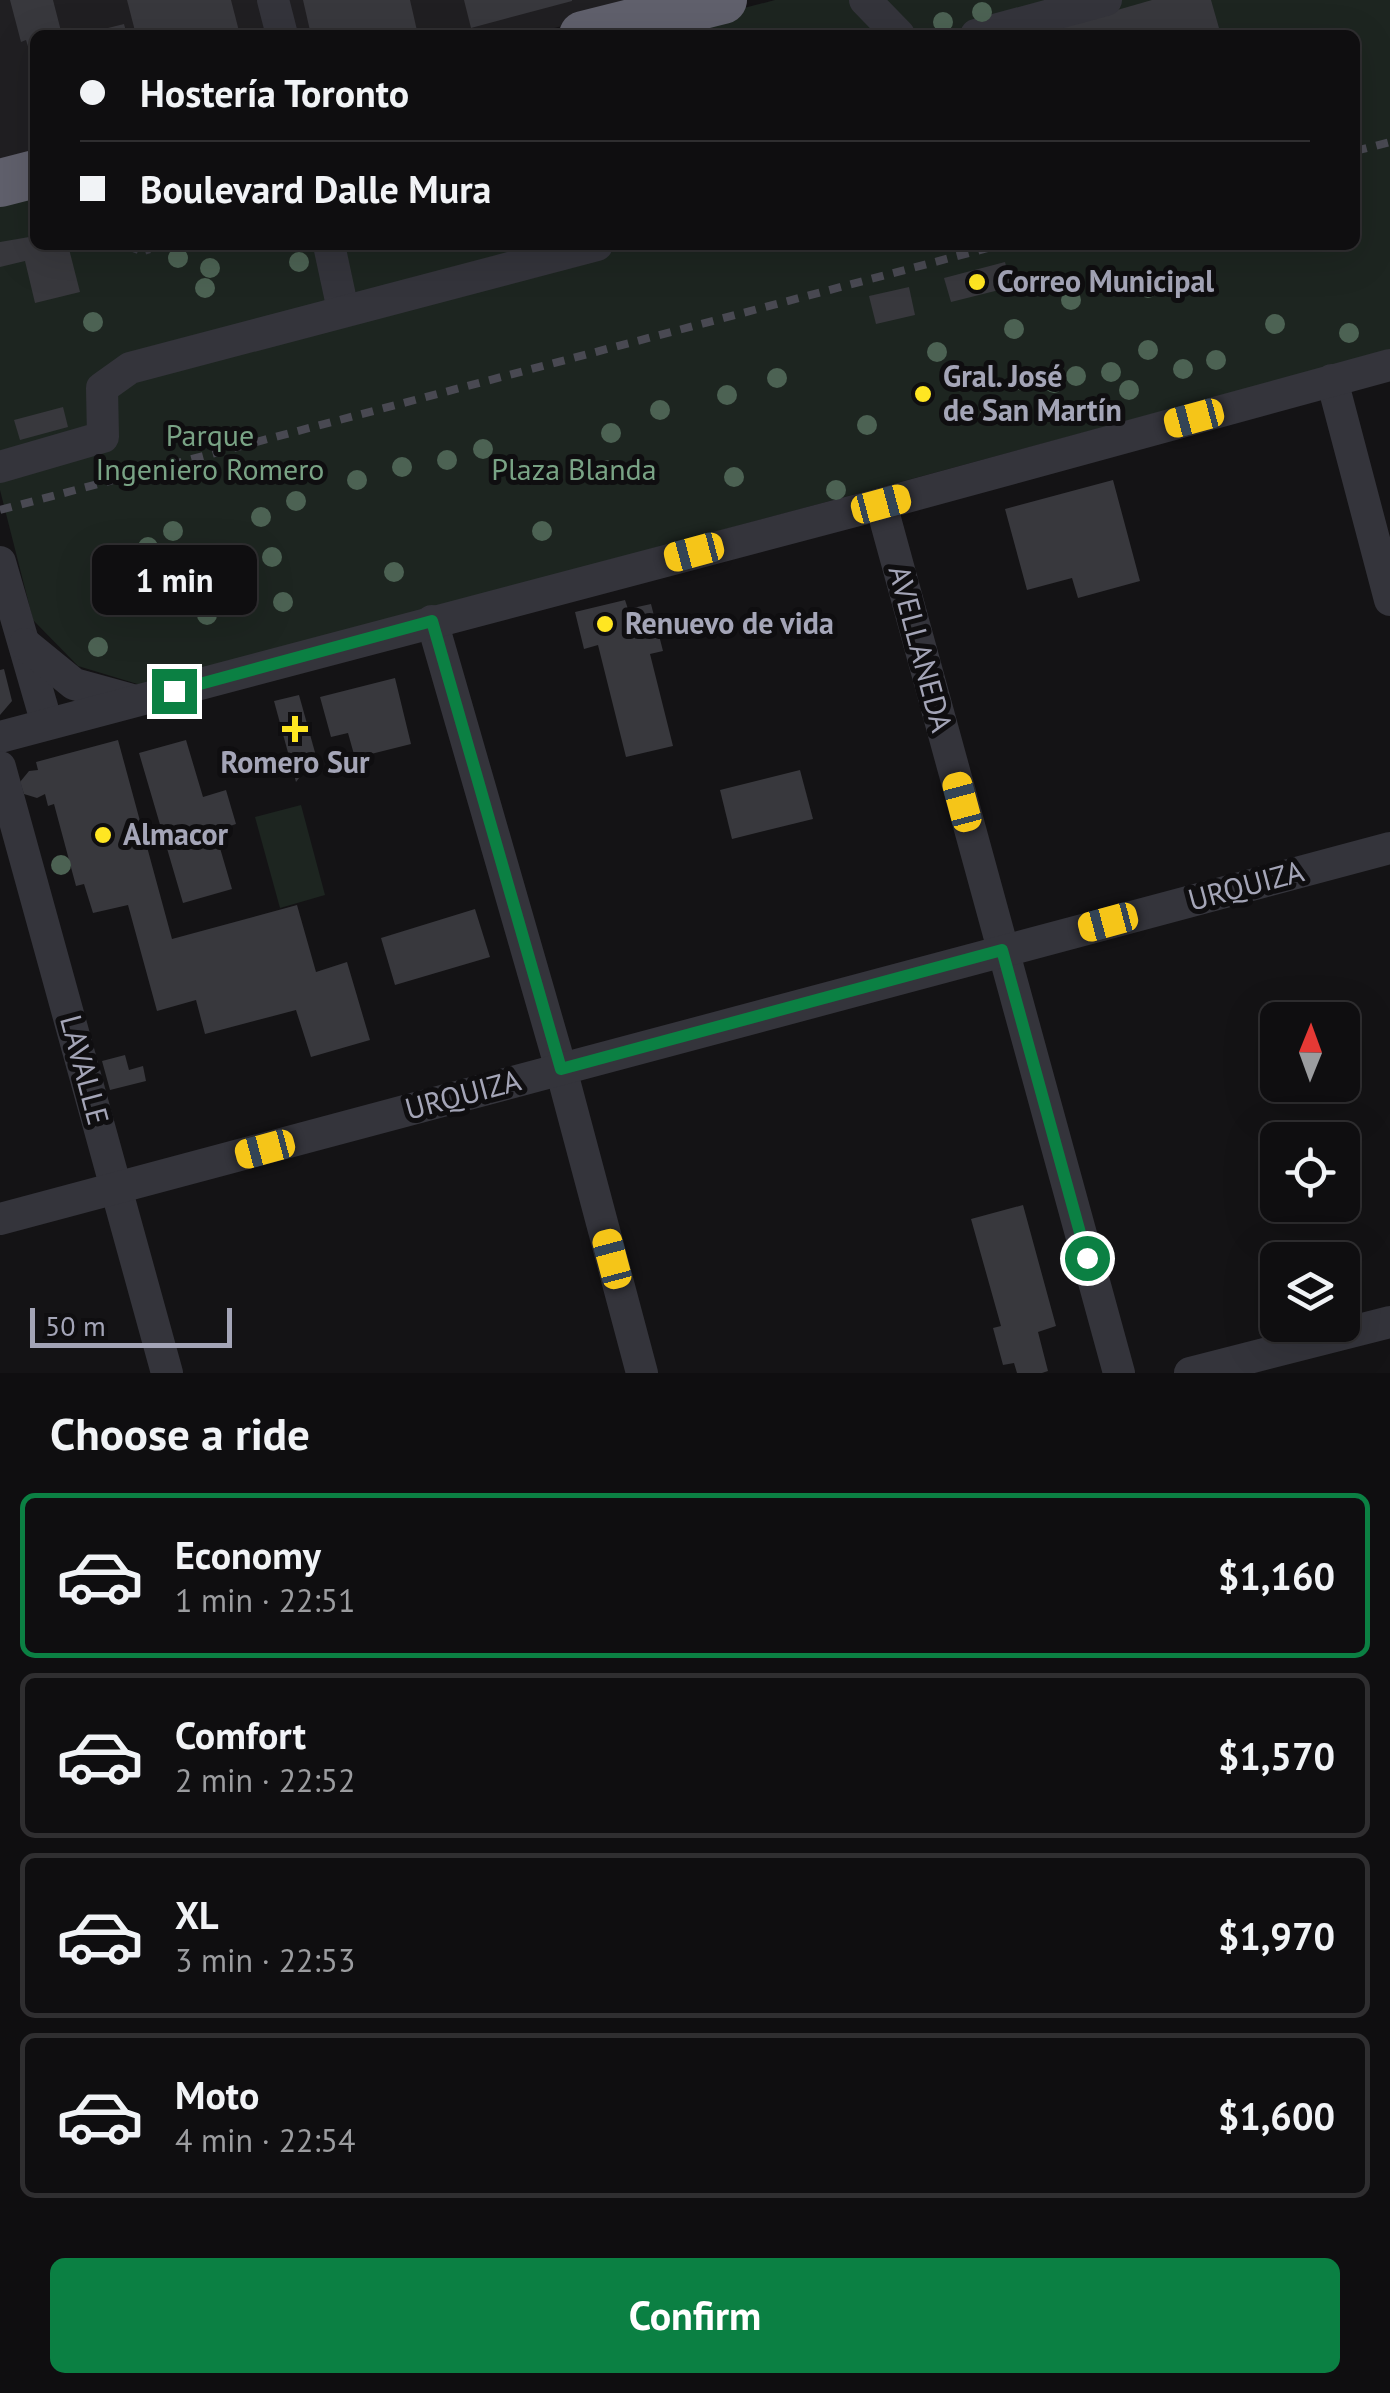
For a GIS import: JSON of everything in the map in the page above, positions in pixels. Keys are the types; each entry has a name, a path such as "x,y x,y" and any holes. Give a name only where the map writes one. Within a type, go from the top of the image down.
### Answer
{"highway":[{"path":"604,30 723,0"},
{"path":"0,183 30,175"}],"street":[{"path":"273,0 281,30"},
{"path":"866,0 894,30"},
{"path":"995,30 1106,0"},
{"path":"330,250 342,310"},
{"path":"0,466 103,437 102,388 130,368 576,250"},
{"path":"0,736 881,504 1390,365"},
{"path":"1332,380 1390,600"},
{"name":"AVELLANEDA","path":"881,504 1118,1373"},
{"path":"0,562 48,724"},
{"path":"432,621 561,1069 642,1373"},
{"path":"24,644 74,684 136,701"},
{"name":"LAVALLE","path":"0,767 167,1373"},
{"name":"URQUIZA","path":"0,1218 1390,848"},
{"path":"1190,1373 1390,1322"}],"shaded area":[{"path":"0,0 660,0 547,30 30,30 30,159 0,167"}],"green space":[{"name":"Parque Ingeniero Romero","path":"775,0 1390,0 1390,350 144,686 78,666 33,620 0,490 0,198 30,190 30,250 1360,250 1360,30 660,30"},
{"path":"301,805 325,895 280,908 255,817"}],"building":[{"path":"10,0 53,0 61,30 30,30 30,53 26,40 21,42"},
{"path":"127,0 231,0 239,30 135,30"},
{"path":"303,0 410,0 417,30 310,30"},
{"path":"464,0 572,0 572,1 471,28"},
{"path":"1152,0 1211,0 1220,30 1047,30"},
{"path":"124,24 126,30 100,30"},
{"path":"30,237 30,250 69,250 80,292 35,303 25,261 0,267 0,242"},
{"name":"Correo Municipal","path":"1005,262 1011,287 951,302 944,278"},
{"path":"909,287 915,315 876,324 869,296"},
{"path":"63,407 68,427 20,440 14,420"},
{"path":"1113,480 1140,581 1078,598 1072,578 1027,590 1005,509"},
{"path":"625,600 628,609 651,604 663,651 650,654 673,746 626,757 598,645 584,649 575,612"},
{"path":"4,669 12,701 0,715 0,670"},
{"path":"395,678 411,744 355,758 348,733 331,737 320,697"},
{"name":"Romero Sur","path":"299,695 316,756 296,782 274,701"},
{"path":"118,740 172,939 297,905 316,972 347,962 370,1040 311,1057 296,1010 205,1034 196,1000 157,1011 128,905 93,913 84,884 76,886 54,804 48,806 45,794 37,798 24,794 20,782 29,771 38,770 36,762"},
{"path":"186,740 203,797 226,790 236,824 215,831 232,889 183,903 139,753"},
{"path":"800,770 813,819 732,839 720,790"},
{"path":"475,909 490,957 395,985 381,938"},
{"path":"125,1055 129,1070 143,1066 146,1081 110,1090 102,1061"},
{"path":"1023,1205 1056,1326 1038,1332 1048,1371 1042,1373 1017,1373 1014,1363 1003,1365 993,1328 1001,1326 971,1219"}],"railway":[{"path":"1360,150 1390,142"},
{"path":"0,510 980,250"}],"place":[{"name":"Correo Municipal","path":"977,282"},
{"name":"Gral. José de San Martín","path":"923,394"},
{"name":"Renuevo de vida","path":"605,624"},
{"name":"Romero Sur","path":"295,729"},
{"name":"Almacor","path":"103,835"}],"route":[{"path":"174,691 432,621 561,1069 1002,950 1087,1258"}],"park label":[{"name":"Plaza Blanda","path":"574,470"}]}
